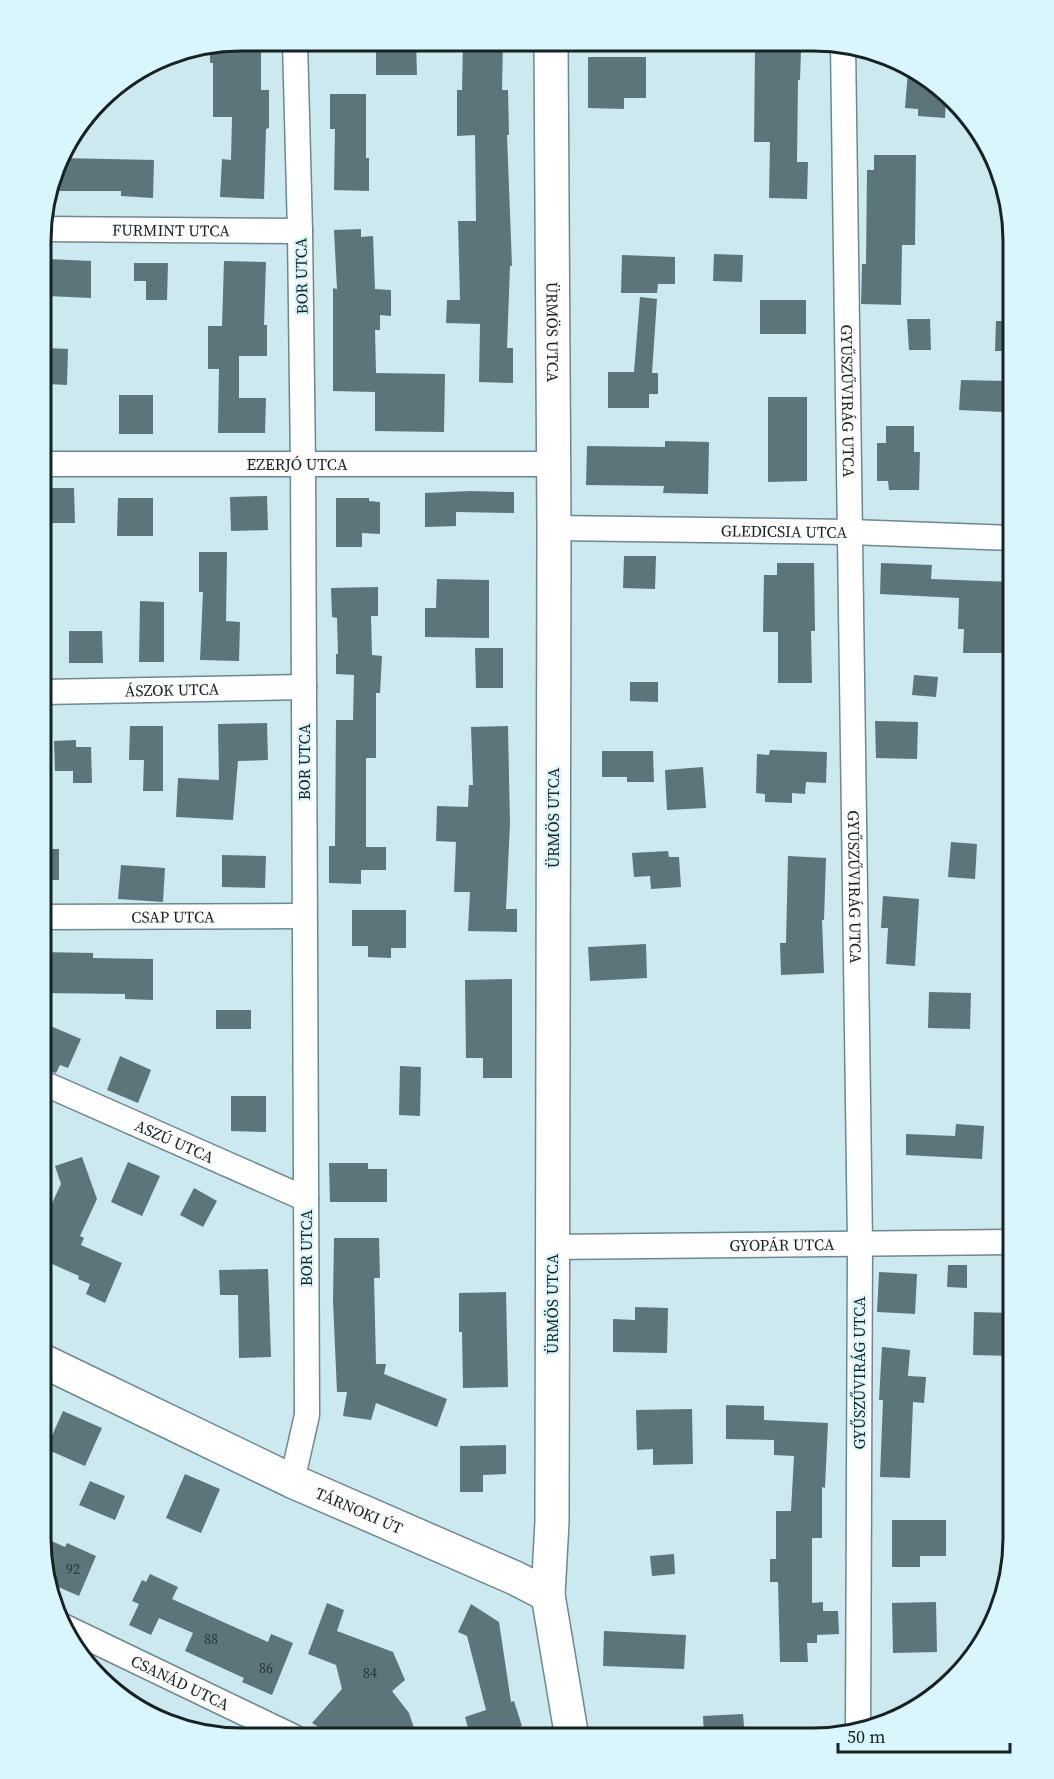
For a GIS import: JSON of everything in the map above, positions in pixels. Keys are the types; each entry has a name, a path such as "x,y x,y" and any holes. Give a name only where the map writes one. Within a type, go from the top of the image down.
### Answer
{"street":[{"name":"BOR UTCA","path":"292,1481 307,1415 303,465 295,51"},
{"name":"ÜRMÖS UTCA","path":"548,1595 552,1522 554,528 550,51"},
{"name":"GYŰSZŰVIRÁG UTCA","path":"843,54 860,1243 858,1722"},
{"name":"FURMINT UTCA","path":"52,229 300,231"},
{"name":"EZERJÓ UTCA","path":"51,464 552,464"},
{"name":"GLEDICSIA UTCA","path":"554,528 850,532 1003,538"},
{"name":"ÁSZOK UTCA","path":"51,692 304,687"},
{"name":"CSAP UTCA","path":"51,917 304,916"},
{"name":"ASZÚ UTCA","path":"51,1086 306,1199"},
{"name":"GYOPÁR UTCA","path":"552,1246 1003,1242"},
{"name":"TÁRNOKI ÚT","path":"51,1365 292,1481 515,1578 548,1595"},
{"path":"548,1595 570,1728"},
{"name":"CSANÁD UTCA","path":"77,1633 275,1728"}],"building":[{"path":"261,51 261,90 269,90 264,199 220,197 222,159 231,160 232,117 213,117 213,63 210,63 210,54"},
{"path":"376,51 416,51 417,75 376,75"},
{"path":"463,51 503,51 502,90 508,90 509,135 507,135 512,266 510,266 507,348 513,348 513,383 479,382 480,324 446,323 447,300 460,300 458,221 476,221 475,135 457,136 457,90 462,90"},
{"path":"755,51 801,51 800,80 798,80 797,162 808,162 807,199 769,198 770,142 754,142"},
{"path":"588,57 646,57 646,98 624,98 624,109 588,108"},
{"path":"908,77 929,90 946,106 945,118 918,116 918,109 905,108"},
{"path":"330,94 366,94 366,158 369,158 369,191 334,190 335,129 330,129"},
{"path":"874,155 916,155 915,245 902,245 901,305 861,304 862,264 866,264 867,170 874,170"},
{"path":"71,158 154,160 153,198 121,196 121,191 59,191"},
{"path":"361,229 361,237 373,236 375,289 391,290 391,316 380,315 380,330 375,330 376,373 445,374 444,432 375,431 375,392 333,391 333,288 337,289 334,230"},
{"path":"714,254 743,255 742,282 713,281"},
{"path":"622,255 675,257 675,284 658,284 657,293 621,293"},
{"path":"51,259 91,261 91,298 51,296"},
{"path":"224,261 266,262 264,325 267,325 267,356 239,356 239,398 266,398 265,433 218,433 219,369 208,369 208,326 222,326"},
{"path":"134,263 168,263 167,300 146,300 146,281 134,281"},
{"path":"640,297 657,299 652,373 658,373 658,394 649,394 649,408 608,408 608,372 634,372"},
{"path":"760,300 806,300 806,334 760,334"},
{"path":"907,319 930,319 931,350 909,350"},
{"path":"996,321 1003,321 1003,351 995,351"},
{"path":"51,348 68,349 67,385 51,384"},
{"path":"961,380 1003,381 1003,412 959,410"},
{"path":"119,395 153,395 153,434 119,434"},
{"path":"768,397 807,397 807,481 768,482"},
{"path":"886,426 914,426 914,452 920,452 919,490 889,490 888,481 877,481 877,443 886,443"},
{"path":"665,441 709,442 708,494 663,493 664,486 586,485 587,446 665,447"},
{"path":"51,488 74,488 75,523 51,523"},
{"path":"514,492 514,513 456,512 456,526 425,527 425,493"},
{"path":"267,496 268,530 231,531 230,497"},
{"path":"118,498 153,498 153,536 117,536"},
{"path":"336,498 369,498 369,501 380,502 380,534 362,533 362,547 336,547"},
{"path":"199,552 227,552 226,621 240,622 239,661 200,660 203,592 199,592"},
{"path":"624,556 656,556 655,589 623,588"},
{"path":"777,563 814,563 815,631 811,631 812,683 778,683 778,632 763,632 764,575 777,575"},
{"path":"881,563 932,565 931,579 1003,582 1003,653 963,653 964,629 958,629 959,598 880,594"},
{"path":"437,579 489,580 489,638 425,637 425,608 436,608"},
{"path":"378,587 378,616 371,616 372,655 382,656 380,693 376,693 376,758 366,758 366,847 386,847 386,870 361,870 361,884 329,883 329,846 335,846 336,720 353,720 354,675 336,674 337,618 332,617 331,588"},
{"path":"140,601 164,602 164,662 139,662"},
{"path":"69,631 102,631 103,663 69,663"},
{"path":"475,648 503,648 503,688 476,688"},
{"path":"914,675 938,677 936,697 912,695"},
{"path":"630,682 658,682 658,702 630,701"},
{"path":"875,721 918,722 917,759 876,758"},
{"path":"267,723 268,760 238,761 233,820 176,817 178,778 219,780 218,724"},
{"path":"130,726 163,726 163,791 143,791 144,760 129,760"},
{"path":"508,726 510,824 506,909 517,909 517,932 468,931 470,892 454,892 456,842 436,841 437,806 468,807 469,785 473,785 471,727"},
{"path":"76,740 76,747 91,747 92,783 73,783 73,771 55,771 54,741"},
{"path":"770,750 827,752 826,783 806,782 805,794 792,793 792,803 765,802 765,794 756,793 757,754 769,755"},
{"path":"602,751 653,751 654,782 627,782 627,777 602,777"},
{"path":"703,767 706,808 667,810 665,770"},
{"path":"951,842 977,844 975,879 948,877"},
{"path":"51,849 59,849 59,880 51,880"},
{"path":"668,851 669,857 679,857 681,887 651,889 650,876 634,877 632,853"},
{"path":"222,855 266,856 265,888 222,887"},
{"path":"788,856 826,858 824,920 822,920 824,973 781,975 780,943 786,943"},
{"path":"121,865 165,868 163,902 118,899"},
{"path":"883,896 919,899 915,966 886,964 888,928 881,928"},
{"path":"352,910 406,910 406,948 391,948 391,958 368,957 368,946 352,946"},
{"path":"646,944 647,978 590,981 588,947"},
{"path":"51,952 93,953 93,958 153,959 153,1000 125,999 125,994 51,993"},
{"path":"512,979 512,1078 483,1078 483,1058 466,1058 465,980"},
{"path":"929,992 971,993 970,1029 928,1028"},
{"path":"216,1010 251,1010 251,1029 216,1029"},
{"path":"51,1026 81,1039 68,1068 60,1065 56,1073 51,1071"},
{"path":"120,1056 151,1070 138,1103 107,1090"},
{"path":"400,1066 421,1067 420,1116 399,1115"},
{"path":"231,1096 266,1096 266,1132 231,1131"},
{"path":"956,1124 984,1126 982,1159 906,1155 906,1134 955,1136"},
{"path":"82,1157 97,1199 80,1236 84,1238 81,1245 122,1263 105,1303 86,1294 90,1284 78,1279 79,1276 51,1263 51,1206 61,1184 55,1166"},
{"path":"128,1162 160,1176 142,1216 111,1202"},
{"path":"329,1163 368,1163 368,1169 387,1169 387,1202 330,1202"},
{"path":"194,1188 217,1201 203,1227 180,1215"},
{"path":"334,1238 379,1238 380,1278 374,1278 376,1364 386,1364 384,1374 447,1399 437,1427 376,1403 371,1420 343,1416 347,1392 337,1392 333,1301"},
{"path":"948,1265 967,1265 967,1288 947,1287"},
{"path":"268,1269 271,1357 239,1358 238,1295 220,1295 219,1270"},
{"path":"879,1272 917,1274 915,1314 877,1312"},
{"path":"506,1292 508,1387 463,1388 459,1293"},
{"path":"635,1307 668,1308 667,1353 613,1352 613,1319 635,1320"},
{"path":"974,1312 1003,1313 1003,1356 973,1355"},
{"path":"882,1347 910,1350 908,1376 926,1377 924,1403 913,1402 910,1478 880,1477 883,1400 879,1400"},
{"path":"726,1405 764,1406 764,1420 828,1423 825,1488 822,1487 822,1538 812,1538 812,1603 823,1602 823,1611 838,1611 839,1634 817,1635 817,1643 807,1643 808,1662 780,1662 778,1582 770,1582 770,1559 776,1559 776,1511 791,1511 794,1456 774,1455 774,1440 726,1439"},
{"path":"692,1409 693,1464 653,1465 653,1449 637,1450 636,1410"},
{"path":"63,1411 102,1428 85,1466 51,1451 51,1438"},
{"path":"506,1445 506,1474 483,1475 483,1492 460,1492 460,1446"},
{"path":"185,1474 220,1489 201,1533 166,1518"},
{"path":"90,1481 125,1496 115,1520 79,1505"},
{"path":"892,1520 946,1520 946,1556 920,1556 920,1567 892,1567"},
{"path":"51,1541 65,1547 67,1543 96,1556 79,1596 57,1586"},
{"path":"674,1554 675,1574 652,1576 650,1556"},
{"path":"150,1574 178,1587 172,1599 268,1642 271,1634 293,1643 272,1695 242,1682 244,1678 185,1651 193,1633 159,1618 151,1635 129,1625 139,1604 132,1601 142,1580 146,1582"},
{"path":"936,1602 937,1652 893,1653 892,1603"},
{"path":"327,1603 344,1610 337,1631 393,1652 405,1680 392,1691 409,1713 414,1728 320,1728 312,1723 342,1689 336,1665 308,1654"},
{"path":"471,1604 499,1622 511,1702 514,1701 522,1726 468,1728 465,1717 486,1710 467,1636 458,1632"},
{"path":"604,1631 686,1635 684,1669 603,1666"},
{"path":"743,1714 744,1728 704,1728 703,1716"}]}
